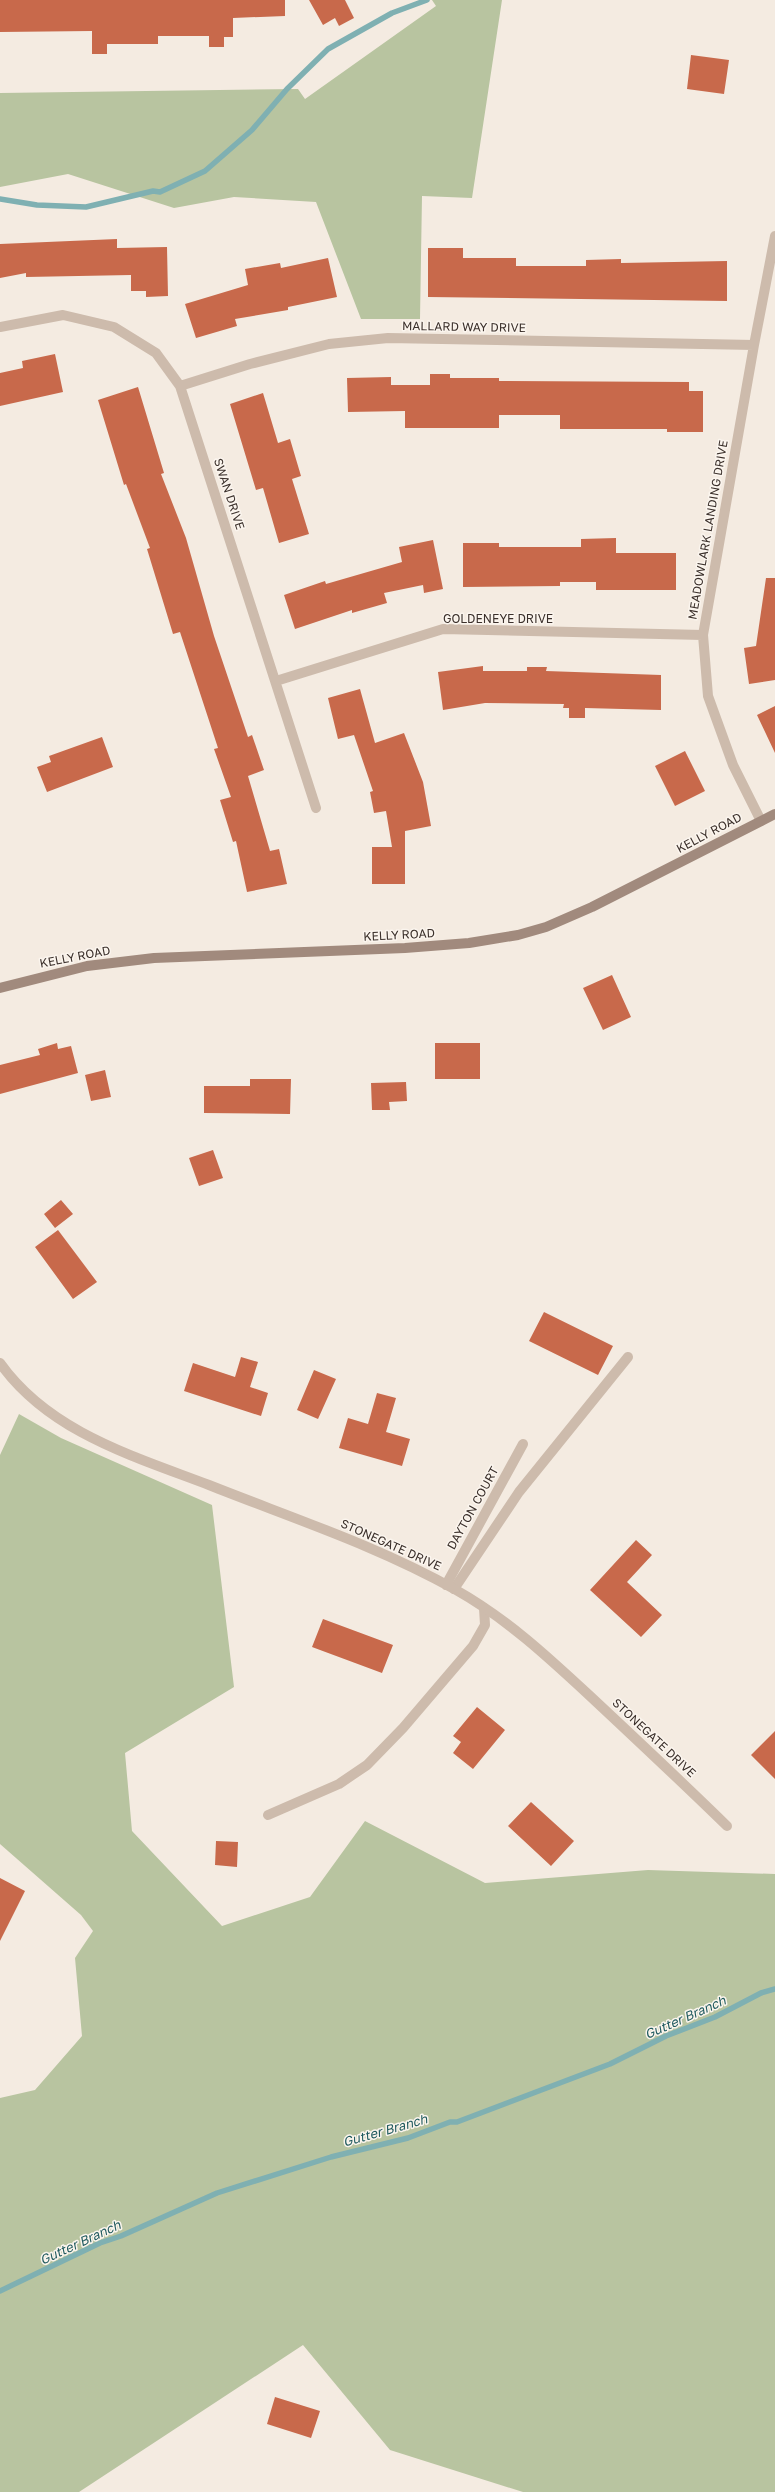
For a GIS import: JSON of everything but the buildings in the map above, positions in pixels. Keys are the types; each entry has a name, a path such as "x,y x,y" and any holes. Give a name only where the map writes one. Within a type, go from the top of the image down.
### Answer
{"street":[{"name":"MEADOWLARK LANDING DRIVE","path":"761,821 734,766 708,696 703,635 754,345 775,236"},
{"name":"SWAN DRIVE","path":"0,327 63,315 114,327 156,353 180,386 316,808"},
{"name":"MALLARD WAY DRIVE","path":"180,386 250,364 329,344 388,338 754,345"},
{"name":"GOLDENEYE DRIVE","path":"276,681 443,630 703,635"},
{"name":"KELLY ROAD","path":"0,988 87,966 154,958 405,948 469,943 518,935 592,908 775,814"},
{"path":"450,1587 519,1492 628,1357"},
{"name":"STONEGATE DRIVE","path":"0,1363 28,1396 50,1414 81,1433 125,1453 382,1553 450,1587 484,1608 543,1654 667,1768 727,1826"},
{"name":"DAYTON COURT","path":"450,1587 523,1444"},
{"path":"268,1816 339,1784 367,1765 403,1728 473,1646 484,1624 484,1608"}],"green space":[{"path":"432,0 502,0 472,198 422,196 420,319 361,319 316,202 234,197 174,208 68,174 0,187 0,93 298,89 305,99 436,6"},
{"path":"19,1414 61,1438 212,1505 234,1687 125,1753 132,1831 222,1926 310,1897 365,1821 485,1883 648,1870 775,1874 775,2492 523,2492 390,2450 303,2345 79,2492 0,2492 0,2098 35,2090 82,2036 75,1958 93,1931 81,1915 0,1844 0,1455"}],"waterway":[{"path":"0,199 37,205 86,207 153,191 160,192 205,171 252,130 287,89 328,49 392,13 427,0"},
{"name":"Gutter Branch","path":"0,2291 100,2243 121,2236 217,2193 331,2157 408,2138 450,2122 457,2122 610,2064 666,2036 715,2017 761,1993 775,1989"}]}
